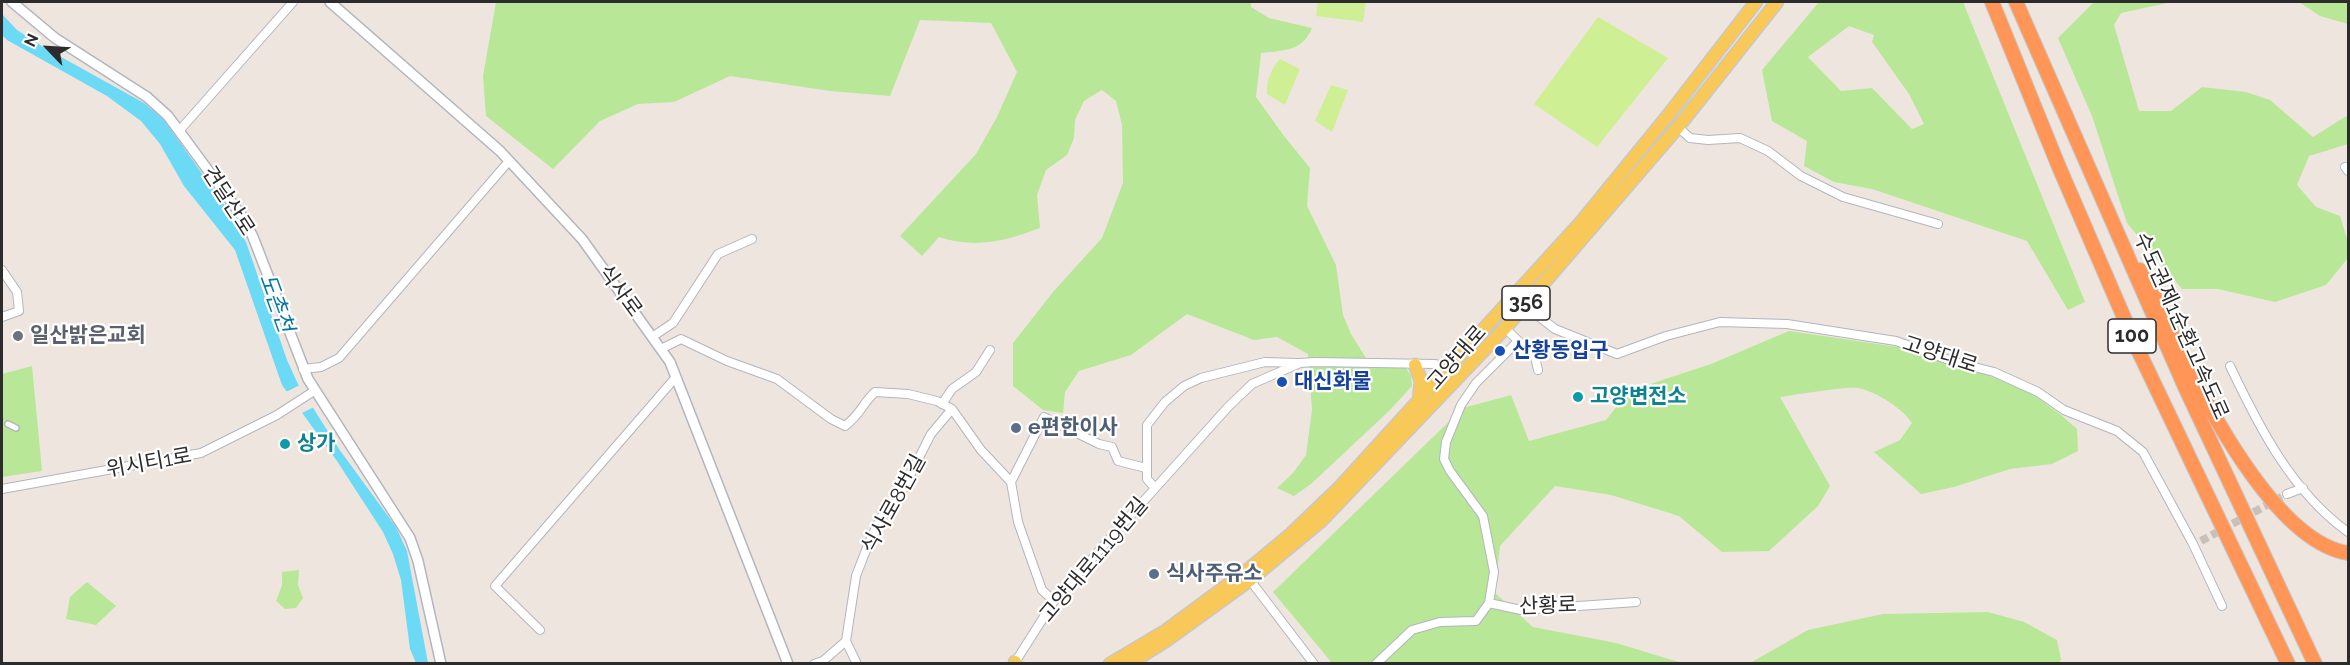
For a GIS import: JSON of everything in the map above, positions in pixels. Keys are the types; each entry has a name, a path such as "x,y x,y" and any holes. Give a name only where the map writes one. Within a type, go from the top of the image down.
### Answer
{"highway":[{"name":"100","path":"1992,2 2059,167 2129,328 2287,663"},
{"name":"수도권제1순환고속도로","path":"2016,2 2185,387 2313,659"},
{"path":"2112,224 2150,286 2186,362 2254,478 2269,498 2301,530 2323,544 2349,553"}],"main road":[{"name":"고양대로","path":"1110,663 1164,632 1244,573 1339,488 1582,221 1756,2"},
{"name":"고양대로","path":"1129,663 1167,640 1250,580 1321,521 1505,328 1678,127 1778,2"},
{"path":"1415,365 1421,381 1419,401"}],"street":[{"name":"견달산로","path":"12,2 55,38 147,97 168,116 244,219 253,237 311,393 410,538 418,561 441,663"},
{"path":"179,131 293,2"},
{"name":"식사로","path":"330,2 508,161 582,239 670,362 788,663"},
{"path":"1678,127 1690,138 1708,140 1740,138 1768,151 1801,176 1843,197 1938,224"},
{"path":"303,369 321,367 339,358 508,161"},
{"path":"652,337 673,323 718,254 752,239"},
{"path":"2,270 17,292 19,310 2,317"},
{"name":"고양대로","path":"1524,305 1555,329 1617,354 1666,336 1720,322 1787,324 1896,341 1955,362 1994,372 2038,392 2064,410 2117,430 2143,452 2197,543 2222,606"},
{"name":"고양대로","path":"1505,328 1535,357 1538,370"},
{"path":"660,349 681,339 728,361 777,379 831,419 845,426 859,415 867,400 875,392 908,394 952,409 981,450 1011,482 1018,522 1042,590 1054,601"},
{"name":"고양대로","path":"1489,603 1494,572 1483,516 1450,471 1444,459 1446,442 1461,405 1476,383 1518,341"},
{"path":"942,404 951,389 976,372 990,350"},
{"name":"고양대로1119번길","path":"1155,488 1147,479 1147,426 1165,402 1184,386 1201,378 1265,362 1434,364 1449,366 1464,372"},
{"name":"고양대로1119번길","path":"1015,663 1054,601 1228,407 1252,384 1300,363"},
{"path":"2230,366 2256,419 2287,470 2324,511 2349,532"},
{"path":"540,630 495,586 676,377"},
{"name":"위시티1로","path":"2,489 201,453 311,393"},
{"name":"식사로8번길","path":"846,641 856,576 868,545 881,517 897,501 931,434 952,409"},
{"path":"1011,482 1044,417 1100,444 1112,447 1118,461 1146,468"},
{"path":"8,424 16,428"},
{"path":"2287,494 2303,488"},
{"path":"1250,580 1314,663"},
{"name":"산황로","path":"1376,663 1412,630 1440,622 1476,621 1489,603 1521,610 1636,602"},
{"path":"814,663 823,661 846,641 857,663"}],"green space":[{"path":"496,2 1251,2 1251,7 1269,18 1312,28 1298,46 1261,53 1256,97 1310,168 1307,206 1336,265 1343,315 1351,334 1369,363 1406,368 1411,376 1412,386 1389,411 1311,484 1294,496 1277,488 1293,473 1306,455 1312,410 1308,354 1277,337 1254,340 1187,314 1131,355 1079,371 1065,392 1063,413 1043,410 1013,386 1013,343 1053,292 1102,238 1123,183 1122,125 1116,101 1102,90 1084,101 1075,120 1074,138 1067,155 1046,170 1037,195 1040,228 1015,237 990,242 953,241 939,237 922,256 900,236 976,154 997,117 1017,72 991,23 920,20 890,96 830,91 730,76 674,102 638,104 600,121 553,169 486,116 483,76"},
{"path":"1318,2 1366,2 1363,22 1316,16"},
{"path":"1819,2 1963,2 2085,302 2068,310 2027,241 1872,189 1834,182 1804,166 1807,141 1772,121 1762,70","holes":["1849,26 1874,35 1872,42 1909,94 1924,124 1912,129 1872,88 1841,91 1808,57"]},
{"path":"2094,2 2172,2 2121,13 2114,25 2139,111 2171,111 2202,87 2246,92 2270,100 2313,137 2348,115 2348,144 2309,156 2297,185 2316,207 2340,216 2348,242 2348,258 2326,285 2275,302 2218,289 2182,289 2127,223 2092,116 2058,38"},
{"path":"2299,2 2348,2 2348,24 2320,16"},
{"path":"1598,17 1668,58 1597,147 1534,104"},
{"path":"1280,59 1300,69 1285,105 1267,94 1270,75"},
{"path":"1331,85 1348,90 1332,132 1315,121"},
{"path":"1789,331 1898,347 2022,386 2077,429 2078,451 2052,464 2010,469 1954,487 1921,494 1874,452 1900,440 1912,423 1888,401 1858,388 1832,389 1780,397 1830,486 1818,506 1769,551 1722,552 1679,516 1611,495 1555,486 1500,546 1495,593 1533,627 1616,643 1682,663 1332,663 1273,592 1463,408 1511,395 1529,441 1606,420 1629,391 1711,364"},
{"path":"32,366 42,471 2,477 2,374"},
{"path":"299,570 298,585 303,598 296,608 285,609 276,601 282,585 282,572"},
{"path":"87,582 116,606 96,625 66,619 70,597"},
{"path":"1988,612 2024,622 2057,640 2061,660 2058,664 1738,663 1750,663 1808,630 1883,614"}],"water":[{"path":"2,14 17,30 144,103 164,120 223,203 246,242 287,360 298,384 339,449 396,527 407,551 428,663 416,663 410,649 401,580 383,532 337,461 282,385 235,250 184,186 160,144 141,121 107,96 7,40 2,35"}],"pier":[{"path":"300,385 314,407 300,414 284,393"}],"tunnel":[{"path":"2201,541 2287,494"}],"place":[{"name":"일산밝은교회","path":"18,336"},
{"name":"산황동입구","path":"1500,351"},
{"name":"대신화물","path":"1282,382"},
{"name":"고양변전소","path":"1578,397"},
{"name":"e편한이사","path":"1016,428"},
{"name":"상가","path":"285,444"},
{"name":"식사주유소","path":"1154,574"}],"water label":[{"name":"도촌천","path":"276,303"}]}
